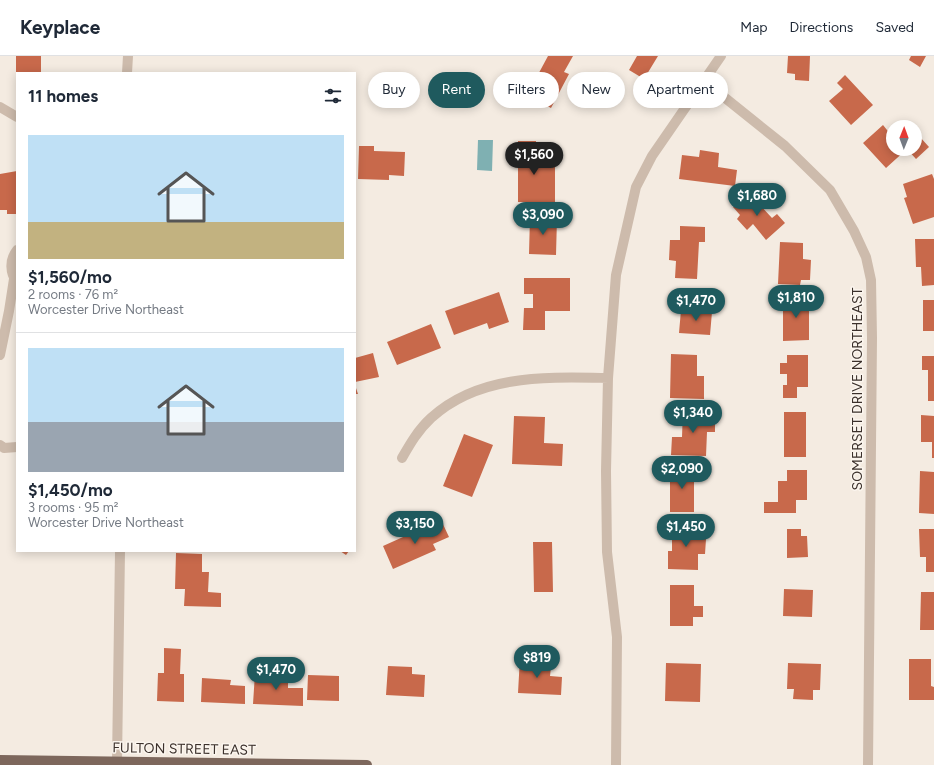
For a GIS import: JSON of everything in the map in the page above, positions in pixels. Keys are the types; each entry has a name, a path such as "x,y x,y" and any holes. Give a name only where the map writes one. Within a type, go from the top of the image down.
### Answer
{"main road":[{"name":"FULTON STREET EAST","path":"0,760 367,765"}],"street":[{"path":"127,72 128,56"},
{"path":"710,72 721,56"},
{"name":"SOMERSET DRIVE NORTHEAST","path":"728,100 786,146 830,190 854,231 866,257 870,280 872,338 868,765"},
{"path":"0,107 16,116"},
{"path":"616,765 618,637 608,552 606,471 608,378 616,275 636,187 652,156 685,108"},
{"path":"0,355 15,281 11,270 12,262 16,252"},
{"path":"402,458 417,433 430,418 465,395 502,383 542,378 608,378"},
{"path":"0,446 4,448 16,448"},
{"path":"117,762 120,552"}],"water":[{"path":"478,140 493,140 492,171 477,170"}],"building":[{"path":"16,56 41,56 41,72 16,72"},
{"path":"548,56 573,56 564,72 567,73 567,78 559,93 559,72 539,72"},
{"path":"637,56 658,56 648,72 633,72 629,70"},
{"path":"788,56 810,56 809,81 795,80 795,74 787,73"},
{"path":"911,56 926,56 920,67 909,60"},
{"path":"845,75 873,105 851,125 829,101 843,89 837,83"},
{"path":"883,125 886,129 886,156 899,156 886,168 863,143"},
{"path":"922,139 929,147 922,153"},
{"path":"518,141 536,141 536,163 555,163 555,202 518,202"},
{"path":"359,146 374,146 374,151 405,152 404,176 389,175 389,180 358,179"},
{"path":"700,150 719,153 718,167 737,170 735,186 679,179 682,155 699,157"},
{"path":"16,171 16,214 7,214 7,210 0,210 0,174"},
{"path":"932,174 934,179 934,217 913,224 904,198 907,197 903,184"},
{"path":"749,193 772,218 777,214 785,223 766,240 753,224 747,230 737,219 740,215 733,207"},
{"path":"530,217 557,218 556,255 529,254"},
{"path":"680,226 705,227 705,242 699,242 697,279 675,278 676,261 669,260 670,240 680,240"},
{"path":"915,239 934,239 934,285 922,286 921,267 916,267"},
{"path":"780,242 803,243 803,259 811,260 810,280 801,280 800,285 778,284"},
{"path":"524,278 570,278 570,311 545,311 545,330 523,330 524,308 533,308 533,294 524,294"},
{"path":"499,292 509,322 489,329 487,323 454,335 445,311"},
{"path":"783,298 809,298 809,340 783,341"},
{"path":"923,300 934,300 934,331 923,331"},
{"path":"681,310 712,312 710,335 679,333"},
{"path":"431,324 441,348 397,365 387,342"},
{"path":"373,353 379,377 356,382 356,358"},
{"path":"671,354 697,355 697,376 704,376 704,399 670,398"},
{"path":"787,355 808,355 808,387 797,387 797,398 783,398 783,385 787,385 787,374 780,374 780,363 787,363"},
{"path":"922,356 934,356 934,401 928,401 928,370 922,370"},
{"path":"683,409 708,410 707,420 715,420 715,432 707,432 706,456 671,455 672,437 682,437"},
{"path":"784,412 806,412 806,457 784,457"},
{"path":"921,415 934,416 934,458 932,458 932,442 921,442"},
{"path":"514,416 545,417 544,443 563,444 562,466 512,464"},
{"path":"464,434 493,445 472,497 443,486"},
{"path":"670,467 694,467 694,512 670,512"},
{"path":"787,470 807,470 807,500 796,500 796,513 764,513 764,502 778,502 778,481 787,481"},
{"path":"920,471 934,472 934,514 919,513"},
{"path":"441,520 449,537 433,544 436,550 393,569 383,546"},
{"path":"672,526 701,526 701,539 706,539 705,554 698,554 698,570 668,569 668,551 672,551"},
{"path":"787,529 801,529 801,536 807,536 808,557 787,558"},
{"path":"919,529 934,529 934,572 926,572 926,557 920,557"},
{"path":"533,542 552,542 553,592 534,592"},
{"path":"342,552 348,552 346,555"},
{"path":"176,553 202,554 202,572 209,572 208,592 221,593 221,607 184,606 185,589 175,589"},
{"path":"670,585 694,585 694,606 703,606 703,617 693,617 693,626 670,626"},
{"path":"784,589 813,590 812,617 783,616"},
{"path":"921,592 934,592 934,630 920,630"},
{"path":"164,648 181,649 180,674 184,674 184,702 157,701 158,673 164,673"},
{"path":"520,657 539,658 539,667 551,667 550,676 562,677 561,695 518,693"},
{"path":"909,659 931,659 931,686 934,687 934,700 909,700"},
{"path":"666,663 701,664 700,702 665,701"},
{"path":"788,663 821,664 820,690 813,690 813,700 793,699 794,689 787,689"},
{"path":"388,666 412,667 412,674 425,675 424,697 386,695"},
{"path":"255,673 288,675 288,688 303,688 303,706 253,704"},
{"path":"308,675 339,676 339,701 307,700"},
{"path":"202,678 231,680 230,685 245,686 245,704 201,702"}]}
